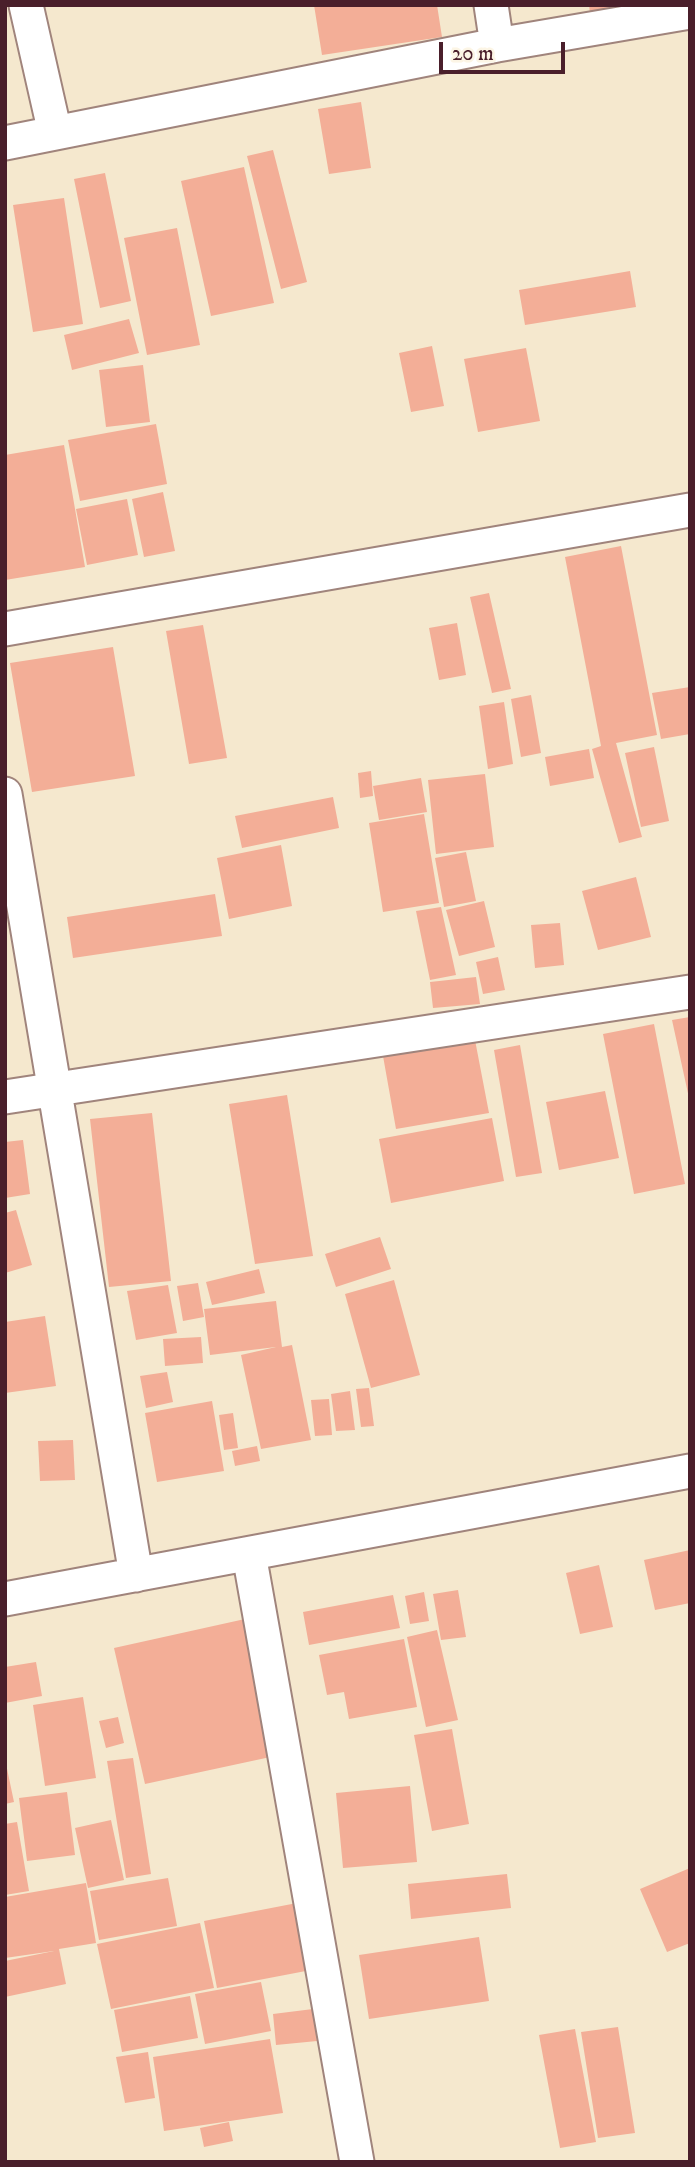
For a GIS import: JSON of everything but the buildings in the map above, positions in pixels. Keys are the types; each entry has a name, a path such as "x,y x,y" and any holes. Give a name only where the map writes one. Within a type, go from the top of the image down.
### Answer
{"street":[{"path":"26,5 55,133"},
{"path":"491,5 497,45"},
{"path":"5,143 497,45 690,12"},
{"path":"5,629 690,510"},
{"path":"5,794 136,1575"},
{"path":"5,1097 690,992"},
{"path":"5,1599 690,1471"},
{"path":"249,1554 357,2162"}]}
